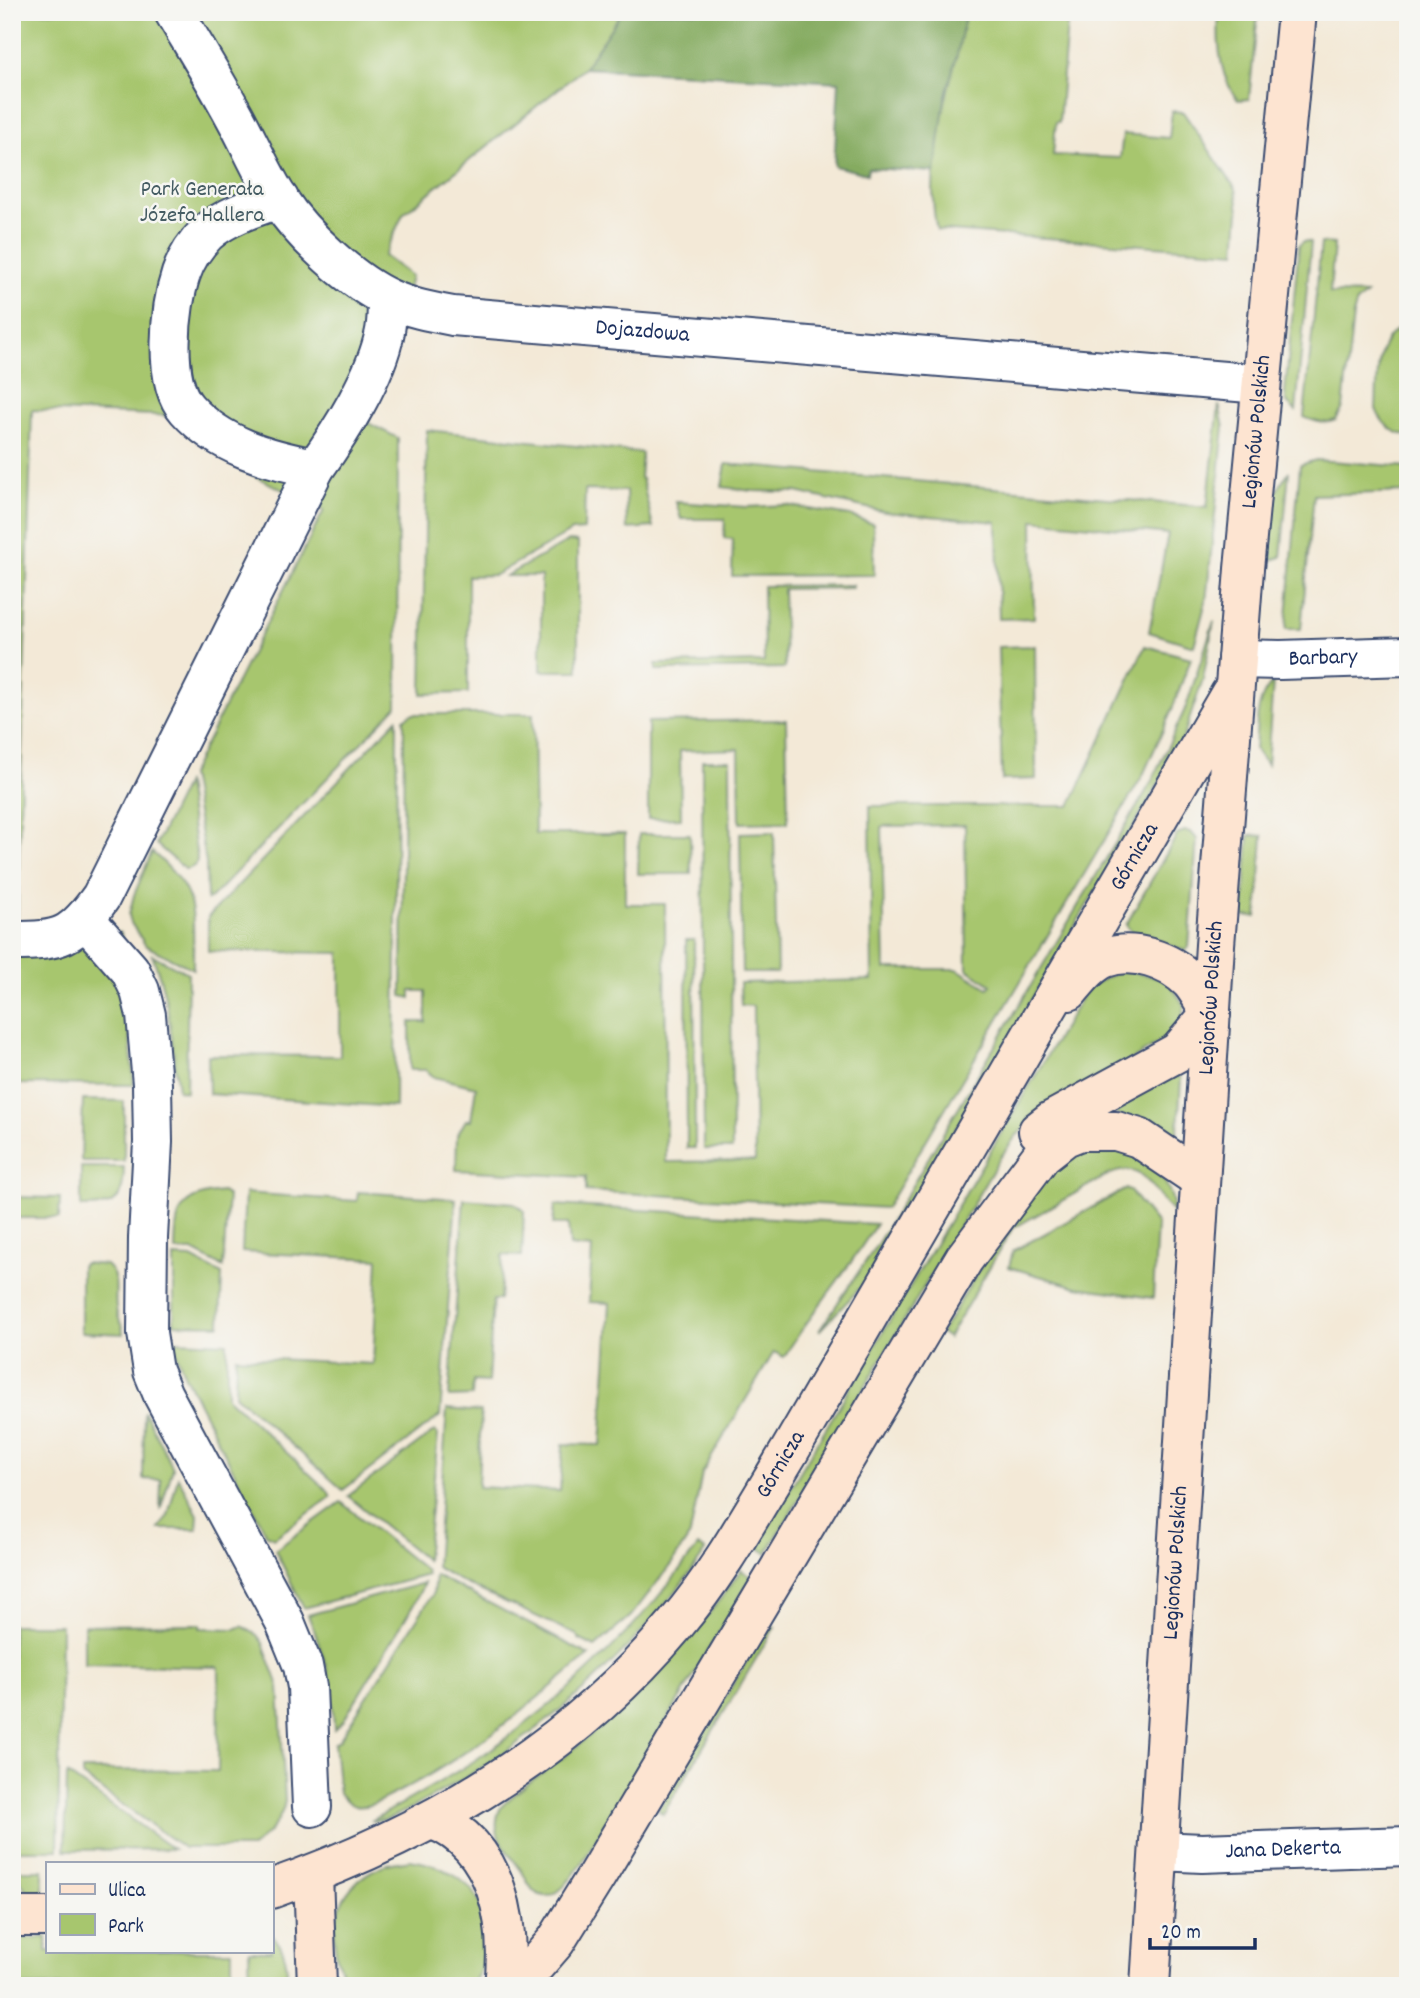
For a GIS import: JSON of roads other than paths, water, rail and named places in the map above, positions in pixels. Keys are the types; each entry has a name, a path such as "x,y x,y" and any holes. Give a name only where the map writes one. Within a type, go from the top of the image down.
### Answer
{"street":[{"name":"Dojazdowa","path":"174,12 221,91 274,190 299,226 329,257 387,298 453,316 1261,384"},
{"name":"Legionów Polskich","path":"1150,1986 1200,1179 1236,672 1297,12"},
{"path":"274,190 215,227 198,242 181,272 170,356 177,391 184,406 201,423 251,452 315,468"},
{"path":"12,941 55,939 69,933 85,919 101,897 315,468 352,409 374,365 386,330 387,298"},
{"name":"Barbary","path":"1236,672 1280,660 1408,656"},
{"name":"Górnicza","path":"273,1888 313,1874 433,1819 511,1773 628,1676 675,1626 704,1588 796,1440 1035,1030 1236,672"},
{"path":"85,919 130,970 140,991 146,1015 153,1131 147,1333 153,1371 163,1395 285,1622 303,1666 307,1687 312,1807"},
{"name":"Górnicza","path":"1035,1030 1093,965 1105,958 1132,954 1151,958 1181,973 1192,983 1211,1013"},
{"path":"517,1986 556,1941 597,1875 964,1259 1011,1163 1033,1135 1051,1121 1178,1052 1211,1013"},
{"path":"964,1259 1042,1154 1065,1137 1080,1131 1116,1131 1139,1138 1200,1179"},
{"path":"433,1819 453,1830 468,1843 490,1874 497,1890 506,1934 504,1986"},
{"name":"Jana Dekerta","path":"1159,1851 1202,1853 1408,1846"},
{"path":"313,1874 317,1986"},
{"path":"12,1917 46,1917"}],"park label":[{"name":"Park Generała Józefa Hallera","path":"202,203"}]}
